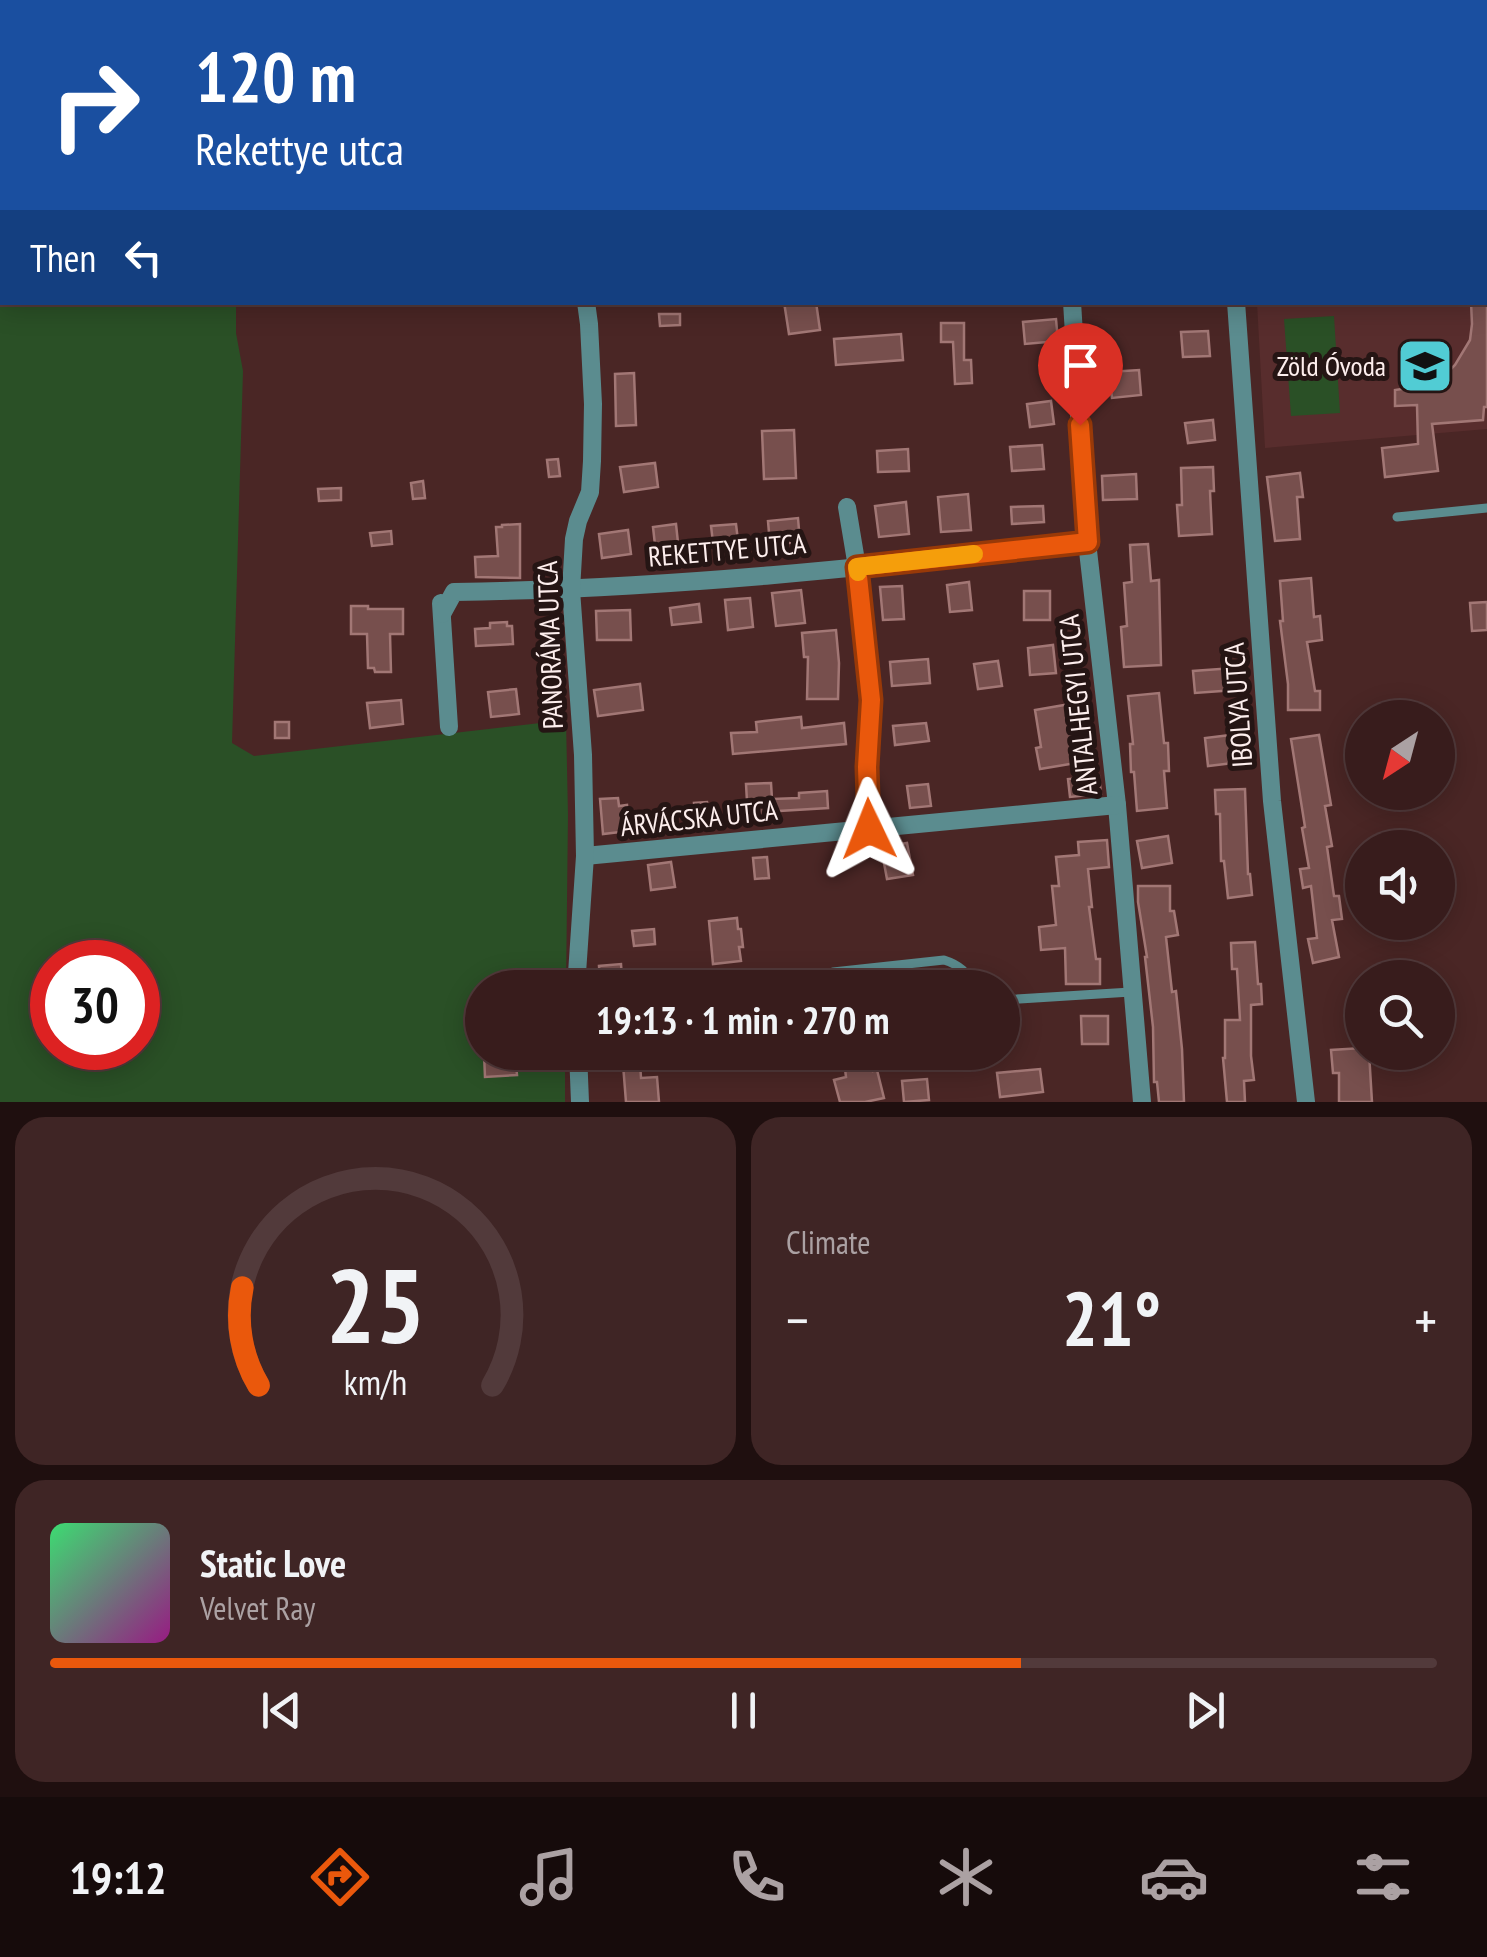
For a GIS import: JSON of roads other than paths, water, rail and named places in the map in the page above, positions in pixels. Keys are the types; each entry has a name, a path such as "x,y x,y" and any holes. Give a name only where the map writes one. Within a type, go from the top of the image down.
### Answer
{"street":[{"name":"PANORÁMA UTCA","path":"577,970 585,856 583,755 571,590 574,539 590,492 592,460 592,372 586,305"},
{"name":"ANTALHEGYI UTCA","path":"1072,305 1088,542 1117,806 1142,1102"},
{"name":"IBOLYA UTCA","path":"1236,305 1272,800 1306,1102"},
{"path":"847,507 871,700 869,829"},
{"name":"REKETTYE UTCA","path":"442,614 454,592 571,590 857,567 1088,542"},
{"path":"440,592 449,727"},
{"name":"ÁRVÁCSKA UTCA","path":"585,856 1117,806"},
{"path":"579,1070 580,1102"}],"lane":[{"path":"1397,517 1487,508"},
{"path":"852,970 944,960 964,970"},
{"path":"1020,999 1134,992"}],"place":[{"name":"Zöld Óvoda","path":"1425,366"}]}
